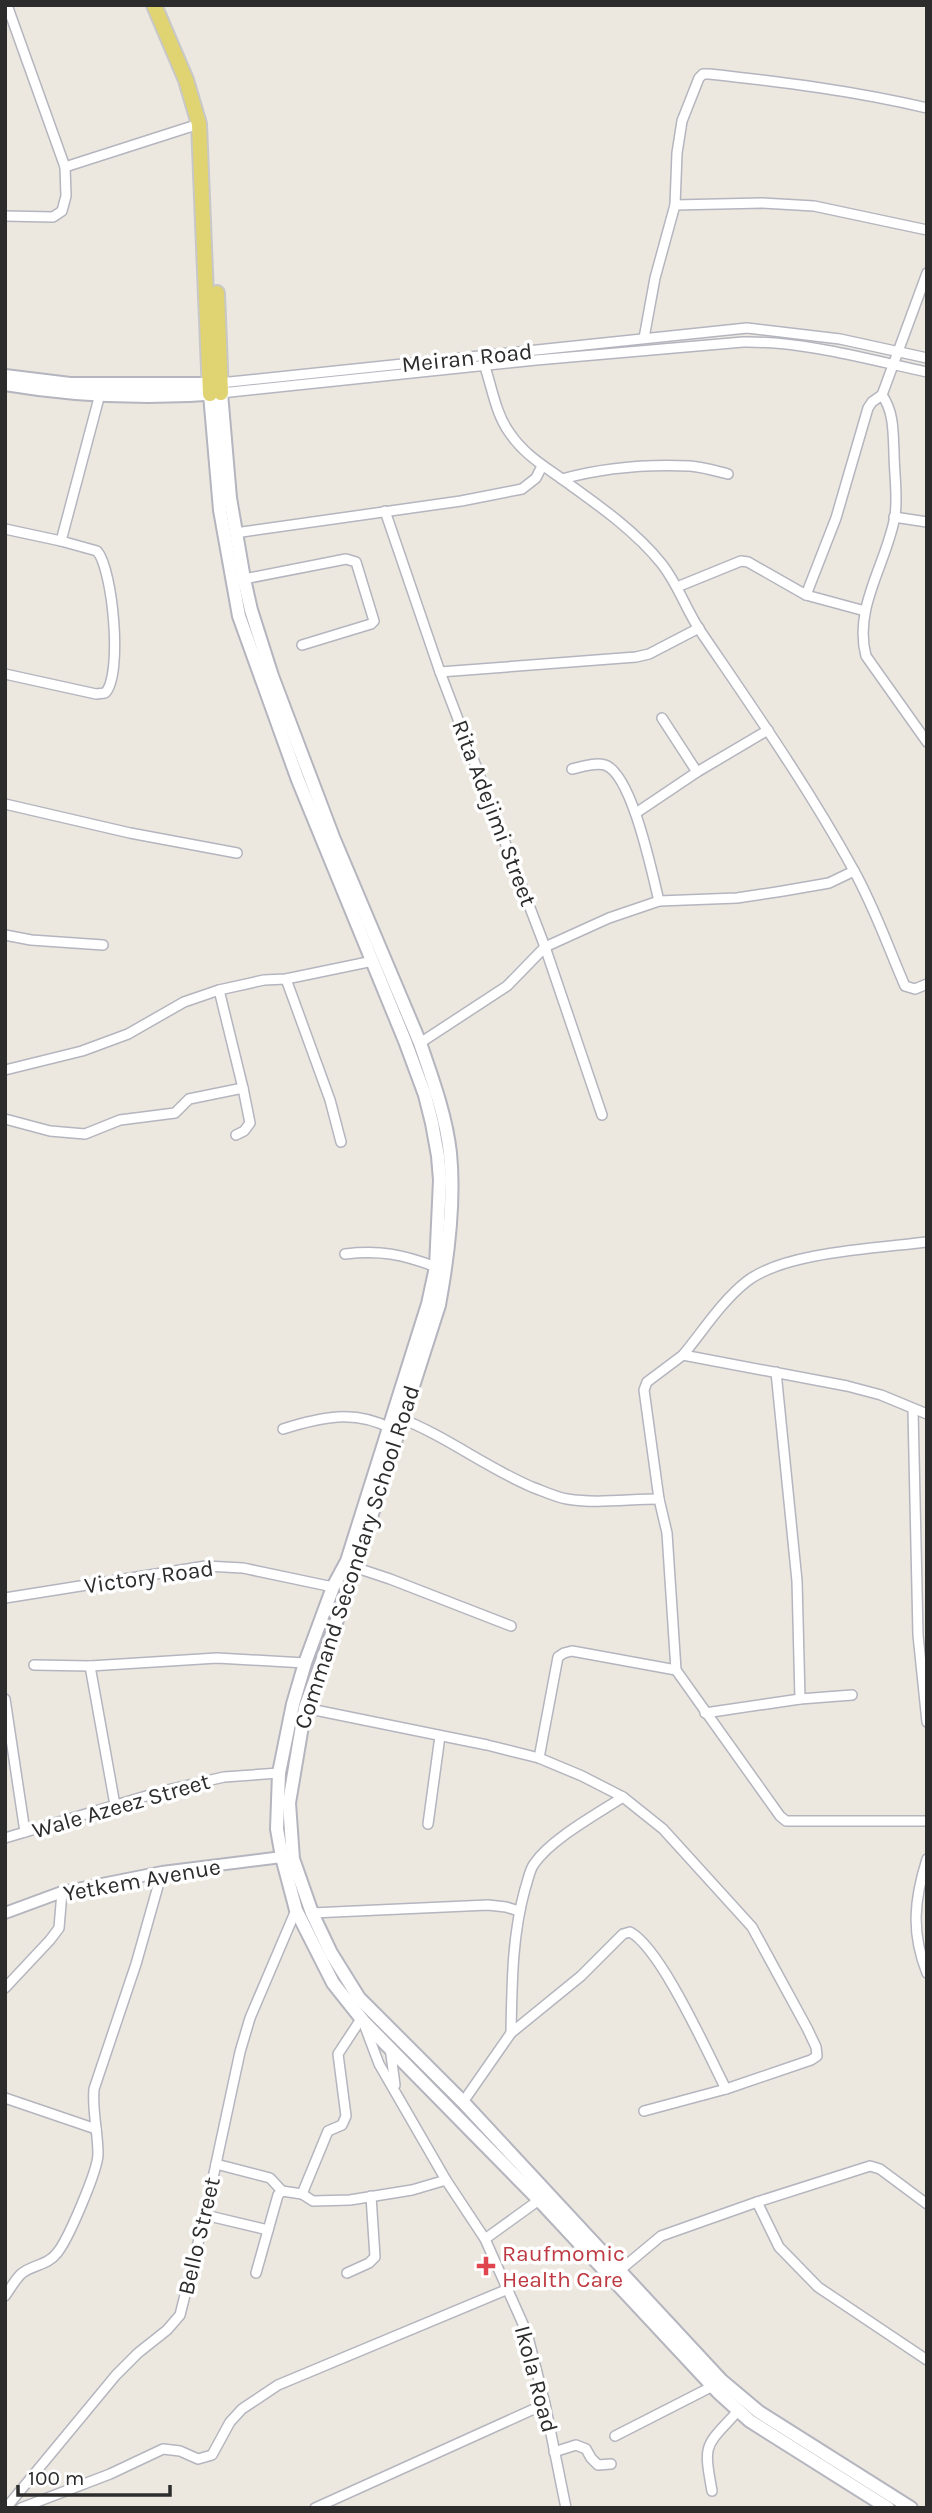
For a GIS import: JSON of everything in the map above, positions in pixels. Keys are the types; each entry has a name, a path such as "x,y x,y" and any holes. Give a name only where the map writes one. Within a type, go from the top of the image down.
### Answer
{"main road":[{"path":"154,5 186,80 199,124 215,389 244,579 272,677 386,977 425,1095 438,1156 440,1270"},
{"path":"165,5 202,99 208,130 220,510 239,616 298,780 373,961 386,977 420,1043 435,1088 449,1150 451,1190 440,1270"},
{"name":"Meiran Road","path":"5,376 149,390"},
{"name":"Meiran Road","path":"5,384 100,394 215,389"},
{"name":"Command Secondary School Road","path":"433,1304 432,1283 440,1270"},
{"name":"Command Secondary School Road","path":"440,1270 433,1304 395,1423 354,1567 305,1708 289,1802 289,1828 293,1859 312,1913 337,1965 394,2043 738,2411 890,2504 911,2508"},
{"name":"Command Secondary School Road","path":"395,1423 346,1561 333,1587 305,1663 293,1704 279,1773 277,1829 296,1910 333,1983 363,2020 463,2102 741,2399 890,2504"}],"street":[{"path":"5,216 47,218 59,214 66,196 65,167 7,5"},
{"path":"644,338 655,278 675,205 681,128 698,78 703,74 832,89 873,95 927,108"},
{"path":"65,167 199,124"},
{"path":"675,205 762,203 814,206 927,230"},
{"path":"806,595 836,518 868,408 883,395 927,272"},
{"name":"Meiran Road","path":"291,382 724,329 760,328 840,339 927,358"},
{"name":"Meiran Road","path":"215,389 764,342 805,347 927,372"},
{"path":"485,367 507,429 522,449 646,546 677,587 699,628 768,730 854,870 905,986 915,989 927,984"},
{"path":"61,541 100,394"},
{"path":"883,395 889,405 892,422 894,517 865,611 863,640 866,656 927,742"},
{"path":"235,533 461,501 522,489 536,478 542,466"},
{"path":"562,479 589,472 664,466 693,466 728,474"},
{"name":"Rita Adejimi Street","path":"385,511 440,672 545,947 602,1115"},
{"path":"894,517 927,522"},
{"path":"5,529 97,551 108,580 115,635 112,682 105,693 96,694 5,674"},
{"path":"244,579 346,559 356,562 374,621 302,645"},
{"path":"677,587 740,561 748,562 806,595 865,611"},
{"path":"440,672 636,657 649,654 699,628"},
{"path":"662,718 697,772"},
{"path":"636,813 697,772 768,730"},
{"path":"572,769 595,764 606,765 616,773 636,813 659,901"},
{"path":"5,804 130,833 237,853"},
{"path":"420,1043 507,986 545,947 609,918 659,901 737,898 829,883 854,870"},
{"path":"5,935 31,940 103,945"},
{"path":"5,1070 82,1051 128,1034 184,1002 219,990 373,961"},
{"path":"286,979 330,1100 341,1142"},
{"path":"219,990 250,1123 244,1131 236,1135"},
{"path":"5,1119 50,1130 85,1133 120,1120 175,1112 189,1098 196,1096 243,1088"},
{"path":"927,1242 803,1259 748,1280 733,1294 683,1355 647,1382 644,1390 659,1499 667,1533 676,1670 786,1821 927,1821"},
{"path":"345,1254 393,1253 440,1270"},
{"path":"683,1355 881,1395 927,1414"},
{"path":"776,1372 797,1581 800,1699"},
{"path":"913,1410 918,1635 927,1722"},
{"path":"283,1429 317,1418 361,1417 395,1423 438,1435 505,1475 566,1499 659,1499"},
{"name":"Victory Road","path":"5,1598 206,1566 243,1567 333,1587"},
{"path":"354,1567 390,1578 511,1626"},
{"path":"539,1758 558,1657 564,1653 572,1651 676,1670"},
{"path":"34,1665 90,1666 217,1657 305,1663"},
{"path":"90,1666 115,1805"},
{"path":"705,1713 800,1699 852,1695"},
{"path":"5,1699 25,1832"},
{"path":"305,1708 539,1758 582,1776 624,1797 663,1829 752,1927 816,2047 817,2056 726,2089 644,2111"},
{"path":"428,1824 440,1736"},
{"name":"Wale Azeez Street","path":"5,1838 163,1791 224,1777 279,1773"},
{"path":"511,2033 512,1969 519,1912 531,1867 574,1829 624,1797"},
{"name":"Yetkem Avenue","path":"5,1913 62,1892 162,1872 282,1857"},
{"path":"927,1859 915,1936 927,1973"},
{"path":"5,2296 20,2275 31,2268 44,2265 64,2245 98,2156 94,2089 136,1964 162,1872"},
{"path":"5,1988 59,1928 62,1892"},
{"path":"312,1913 488,1905 519,1912"},
{"name":"Bello Street","path":"6,2508 116,2375 180,2315 205,2216 240,2052 250,2018 296,1910"},
{"path":"463,2102 511,2033 581,1976 623,1934 630,1932 637,1936 658,1960 726,2089"},
{"path":"302,2194 328,2131 342,2125 346,2116 338,2054 363,2020"},
{"name":"Ikola Road","path":"363,2020 379,2064 446,2180 485,2239 527,2333 545,2404 566,2508"},
{"path":"394,2043 397,2094"},
{"path":"5,2098 96,2129"},
{"path":"216,2164 270,2178 282,2191 302,2194 313,2201 349,2200 412,2190 446,2180"},
{"path":"619,2271 662,2236 870,2166 880,2169 927,2204"},
{"path":"256,2273 278,2195 282,2191"},
{"path":"347,2273 369,2263 375,2257 371,2196"},
{"path":"485,2239 539,2200"},
{"path":"757,2202 779,2247 818,2287 927,2360"},
{"path":"205,2216 268,2230"},
{"path":"21,2508 163,2449 180,2451 198,2459 212,2455 230,2422 242,2409 269,2390 508,2289"},
{"path":"615,2435 713,2386"},
{"path":"315,2508 545,2404"},
{"path":"712,2491 706,2458 708,2444 738,2411"},
{"path":"554,2452 576,2445 586,2449 598,2465 611,2464"}],"place":[{"name":"Raufmomic Health Care","path":"486,2266"}]}
